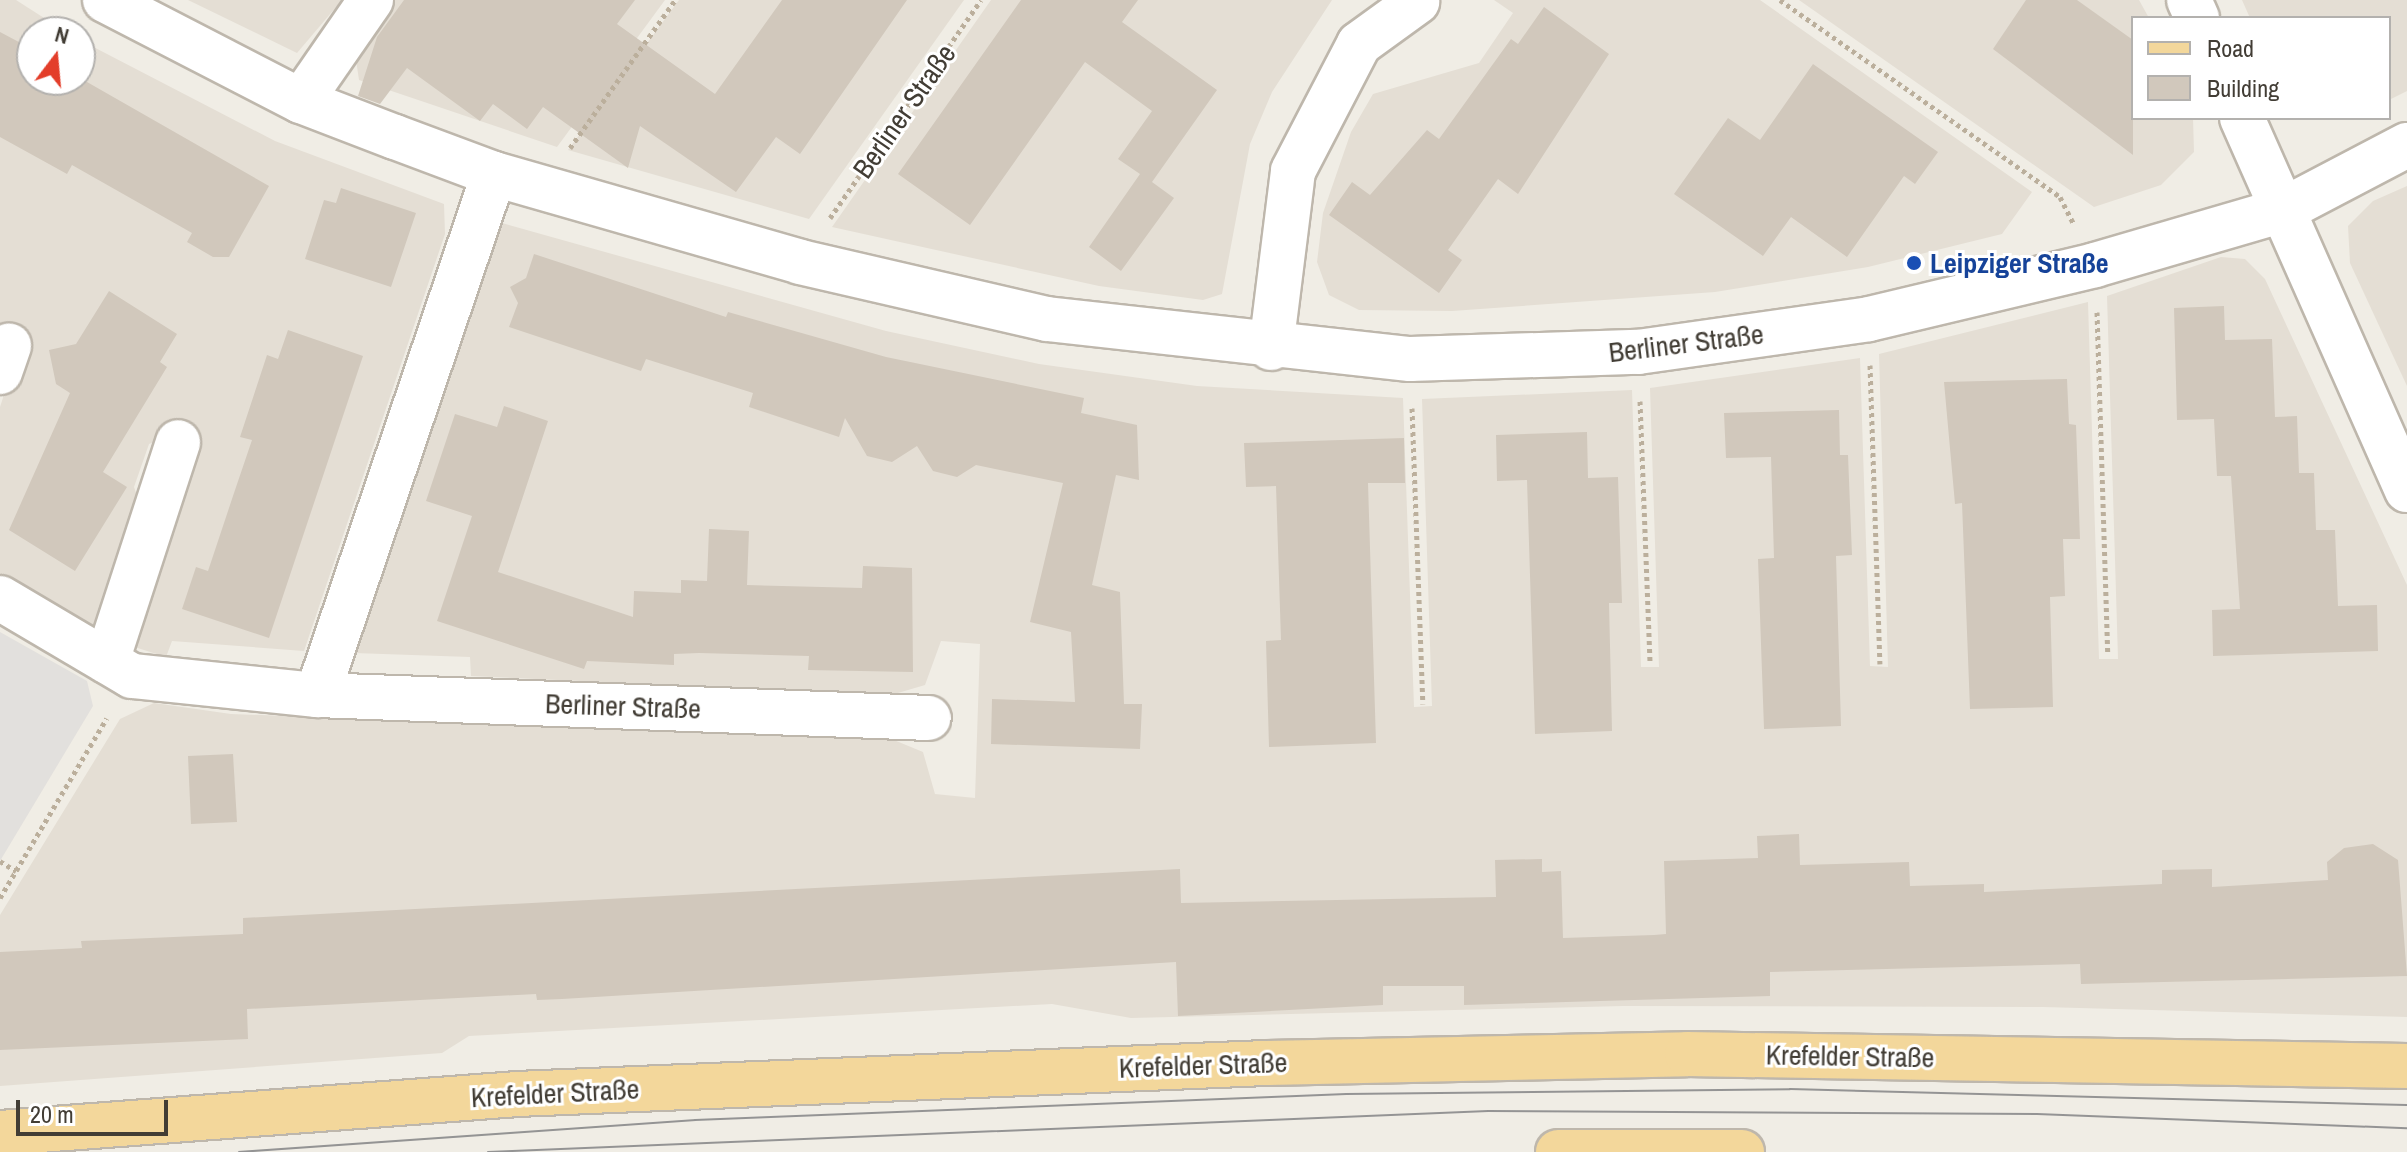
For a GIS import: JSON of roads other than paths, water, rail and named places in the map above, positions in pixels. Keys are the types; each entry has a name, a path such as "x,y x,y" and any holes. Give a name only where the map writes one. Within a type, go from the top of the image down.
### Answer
{"main road":[{"name":"Krefelder Straße","path":"0,1133 517,1094 1267,1063 1687,1054 2407,1066"},
{"path":"1558,1152 1742,1152"}],"street":[{"name":"Berliner Straße","path":"105,0 301,101 494,174 800,262 1047,319 1271,348 1410,359 1638,352 1869,319 2095,265 2283,210 2407,145"},
{"path":"301,101 371,0"},
{"path":"1271,348 1293,171 1359,44 1417,2"},
{"path":"2243,120 2407,490"},
{"path":"317,695 494,174"},
{"path":"119,668 178,442"},
{"name":"Berliner Straße","path":"0,598 119,668 317,695 929,718"}],"tram line":[{"path":"239,1152 695,1120 1346,1094 1790,1089 2407,1105"},
{"path":"488,1152 1488,1111 2037,1114 2407,1128"}],"place":[{"name":"Leipziger Straße","path":"1914,263"}]}
